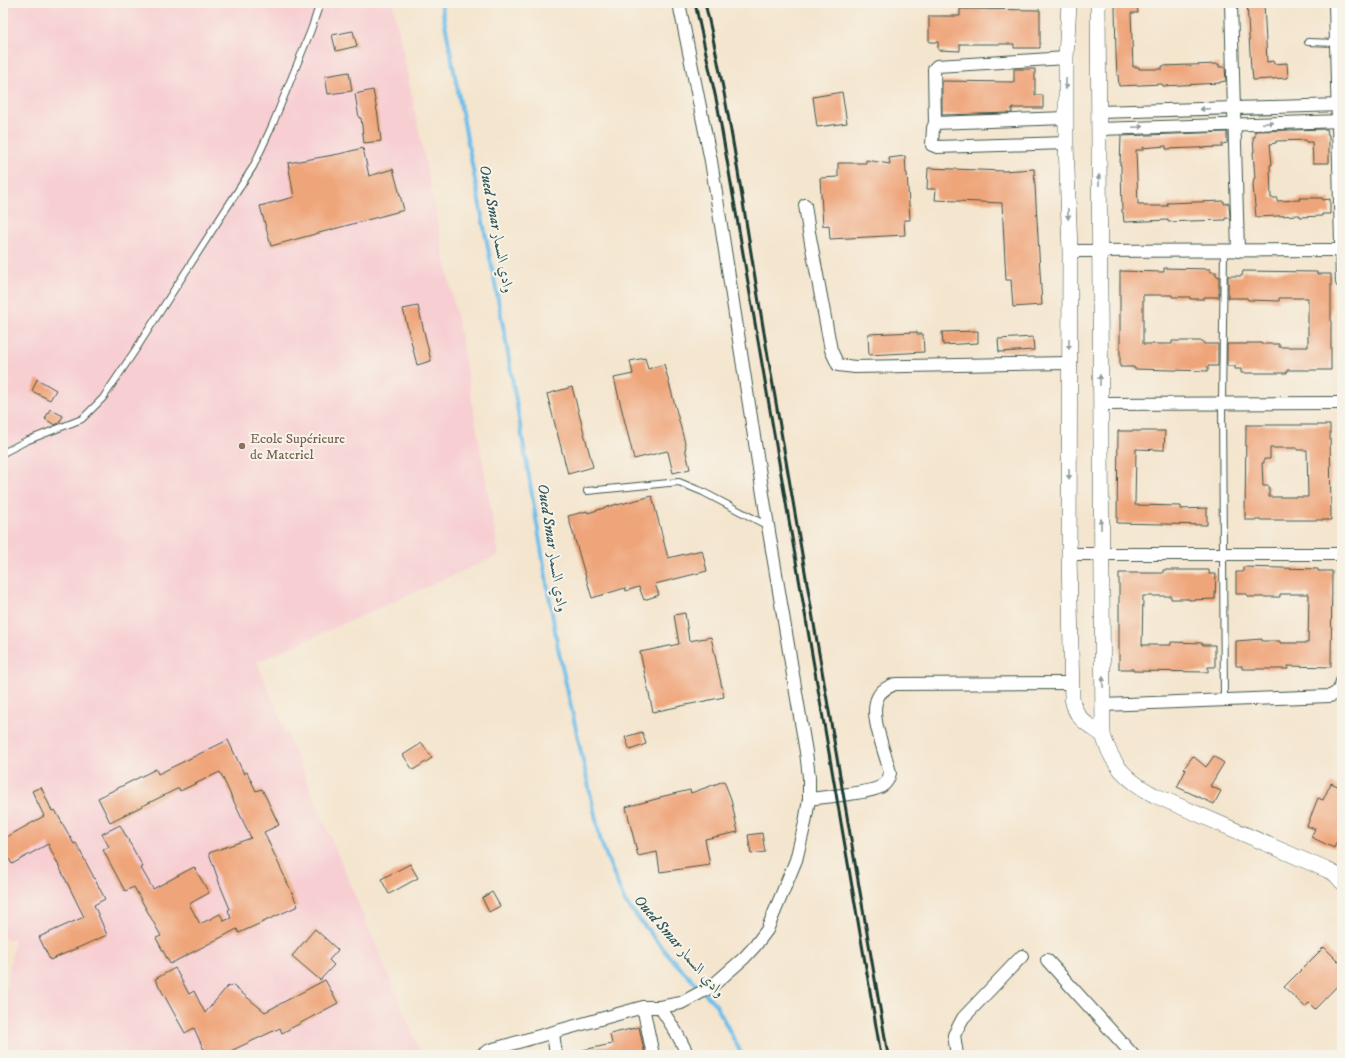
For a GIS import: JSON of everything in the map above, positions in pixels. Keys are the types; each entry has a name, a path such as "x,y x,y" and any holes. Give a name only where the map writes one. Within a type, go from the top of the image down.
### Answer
{"street":[{"path":"482,1055 490,1050 643,1007 660,1007 680,1003 711,987 744,958 767,930 796,860 805,823 809,799 809,777 806,752 768,526 711,161 678,3"},
{"path":"1069,3 1066,58 1066,143 1070,251 1069,554 1073,706 1081,720 1103,734"},
{"path":"1098,3 1100,112 1100,404 1103,734 1108,750 1116,764 1126,777 1139,787 1327,870 1341,878"},
{"path":"1231,3 1238,250"},
{"path":"1335,3 1340,121 1342,282"},
{"path":"1066,58 937,66 934,69 935,123 933,128 932,145 937,147 1066,143"},
{"path":"1100,112 1339,105"},
{"path":"935,123 1066,118"},
{"path":"1099,129 1340,121"},
{"path":"805,205 808,232 832,350 838,365 856,367 1069,363"},
{"path":"1070,251 1342,250"},
{"path":"1100,404 1342,403"},
{"path":"1069,554 1342,554"},
{"path":"1103,705 1330,696 1337,694 1342,681"},
{"path":"809,799 864,791 881,787 885,784 890,773 875,717 875,706 878,696 885,689 895,684 1072,682"},
{"path":"957,1055 954,1035 963,1018 1022,956"},
{"path":"1047,960 1132,1055"},
{"path":"643,1007 653,1055"},
{"path":"660,1007 676,1032 688,1055"},
{"path":"553,1033 556,1055"}],"lane":[{"path":"3,453 26,441 82,419 103,398 252,167 272,126 311,30 320,3"},
{"path":"1308,42 1336,43"},
{"path":"1224,250 1222,403 1224,701"},
{"path":"587,492 679,482 703,492 768,526"}],"shaded area":[{"name":"Ecole Supérieure de Materiel","path":"3,3 393,3 461,338 499,555 257,662 422,1055 28,1055 3,1049 3,1010 14,940 3,938"}],"building":[{"path":"1116,3 1137,3 1138,13 1131,13 1133,67 1139,67 1139,69 1162,69 1162,66 1219,64 1219,67 1225,67 1226,81 1220,83 1163,86 1162,84 1119,86 1116,54"},
{"path":"1247,3 1264,3 1267,62 1273,61 1274,64 1287,63 1288,78 1253,80"},
{"path":"960,9 1040,10 1040,48 1014,48 1014,44 960,44 960,51 938,50 938,42 929,42 929,16 960,16"},
{"path":"353,31 357,46 336,51 332,35"},
{"path":"1014,69 1035,69 1035,95 1043,95 1043,108 1012,108 1012,113 942,115 942,81 1014,82"},
{"path":"349,72 352,91 328,94 325,76"},
{"path":"373,90 381,141 364,143 361,118 359,118 355,94"},
{"path":"842,92 847,123 817,127 813,97"},
{"path":"1327,129 1329,135 1329,163 1313,163 1312,142 1306,142 1306,140 1276,141 1276,143 1270,144 1272,165 1270,165 1271,198 1277,198 1277,201 1300,200 1299,198 1322,198 1323,200 1330,199 1330,214 1300,217 1300,215 1256,217 1253,185 1255,178 1253,137 1255,137 1255,131"},
{"path":"1227,132 1227,143 1222,144 1222,147 1166,149 1166,146 1136,150 1138,204 1144,204 1144,206 1168,206 1167,203 1224,201 1224,204 1229,203 1230,218 1225,218 1225,220 1124,222 1122,212 1120,165 1121,136"},
{"path":"363,148 369,176 393,169 404,210 271,246 260,206 294,197 288,163"},
{"path":"905,156 910,220 904,220 905,235 830,239 829,225 823,226 820,178 838,177 838,163 866,163 866,160 890,164 889,158"},
{"path":"928,168 1004,171 1034,169 1042,305 1013,307 1011,280 1006,280 1002,203 935,200 936,189 927,189"},
{"path":"1164,268 1210,269 1210,272 1216,272 1216,276 1219,276 1219,297 1190,299 1190,297 1172,297 1172,295 1143,295 1143,344 1172,344 1172,341 1203,341 1204,344 1218,344 1218,366 1208,366 1208,371 1134,369 1134,367 1120,367 1120,271 1164,272"},
{"path":"1243,271 1317,272 1317,274 1331,274 1331,370 1287,370 1287,373 1241,373 1241,369 1235,369 1235,366 1227,366 1227,344 1261,343 1279,344 1279,347 1308,347 1308,298 1279,298 1279,301 1228,298 1228,276 1242,276"},
{"path":"418,306 431,361 417,365 403,309"},
{"path":"978,331 978,343 943,345 942,332"},
{"path":"917,332 917,334 923,334 924,352 869,355 868,334"},
{"path":"1033,337 1034,350 999,352 998,339"},
{"path":"645,358 648,369 664,364 686,447 690,469 673,473 667,451 634,459 614,378 633,374 630,361"},
{"path":"37,379 56,390 50,400 32,391"},
{"path":"572,387 593,467 568,474 547,394"},
{"path":"50,409 63,416 59,423 55,425 45,419"},
{"path":"1246,425 1330,425 1331,520 1245,520","holes":["1270,448 1297,448 1297,450 1307,450 1308,497 1269,497 1269,486 1263,486 1262,463 1264,463 1264,459 1270,459"]},
{"path":"1118,431 1165,431 1164,450 1136,449 1135,505 1181,506 1181,509 1207,508 1207,525 1117,523"},
{"path":"652,496 668,558 702,550 707,571 655,584 659,595 644,600 639,587 626,591 625,588 592,598 568,516 587,511 588,513 617,504"},
{"path":"1243,567 1318,569 1318,571 1332,571 1331,667 1288,666 1288,669 1242,669 1242,666 1236,666 1236,641 1262,639 1262,641 1280,641 1280,643 1308,643 1309,594 1280,594 1280,597 1249,597 1247,594 1236,594 1236,572 1243,572"},
{"path":"1163,570 1209,570 1209,574 1216,574 1215,599 1189,600 1171,599 1171,596 1143,596 1142,645 1171,645 1171,642 1215,645 1215,667 1208,667 1208,672 1133,671 1133,669 1119,669 1119,573 1163,573"},
{"path":"685,613 689,641 711,637 724,697 653,712 640,652 679,644 674,615"},
{"path":"642,732 646,744 630,750 625,737"},
{"path":"228,740 244,774 247,772 256,791 262,789 279,825 264,832 298,906 239,933 237,929 170,964 156,938 161,936 134,887 125,891 103,850 109,847 102,834 120,825 153,889 194,867 209,893 189,904 200,924 220,914 224,921 231,918 228,910 230,909 209,853 251,838 220,772 180,791 179,788 110,822 98,798 156,769 158,774"},
{"path":"422,743 432,758 413,770 403,755"},
{"path":"1193,756 1206,767 1214,756 1224,763 1210,786 1221,791 1214,804 1177,787 1186,770 1184,768"},
{"path":"724,781 731,799 738,832 705,839 710,865 660,872 657,852 638,856 626,807 690,790 691,793"},
{"path":"1331,783 1342,788 1342,830 1334,848 1311,837 1315,829 1307,826 1318,798 1323,800"},
{"path":"41,787 52,811 55,810 74,844 76,843 105,899 94,905 107,935 50,960 39,937 84,917 48,844 12,864 3,849 3,839 44,816 32,791"},
{"path":"762,833 765,852 751,854 748,835"},
{"path":"410,864 418,878 389,894 381,879"},
{"path":"492,892 500,906 489,912 482,898"},
{"path":"315,929 338,950 329,960 334,965 320,980 292,956"},
{"path":"1324,947 1342,965 1342,981 1315,1009 1309,1003 1305,1007 1284,987"},
{"path":"175,968 189,994 194,991 205,1013 227,987 232,985 265,1012 325,980 338,1003 282,1033 280,1028 222,1055 211,1055 203,1048 194,1028 185,1033 155,979"},
{"path":"639,1027 645,1055 583,1055 583,1050 612,1044 610,1034"}],"waterway":[{"name":"Oued Smar وادي السمار","path":"441,3 505,336 558,648 601,842 625,902 669,956 716,1005 742,1055"}],"railway":[{"path":"695,3 718,108 881,1055"},
{"path":"705,3 732,137 769,362 830,708 888,1055"}],"place":[{"name":"Ecole Supérieure de Materiel","path":"242,446"}]}
